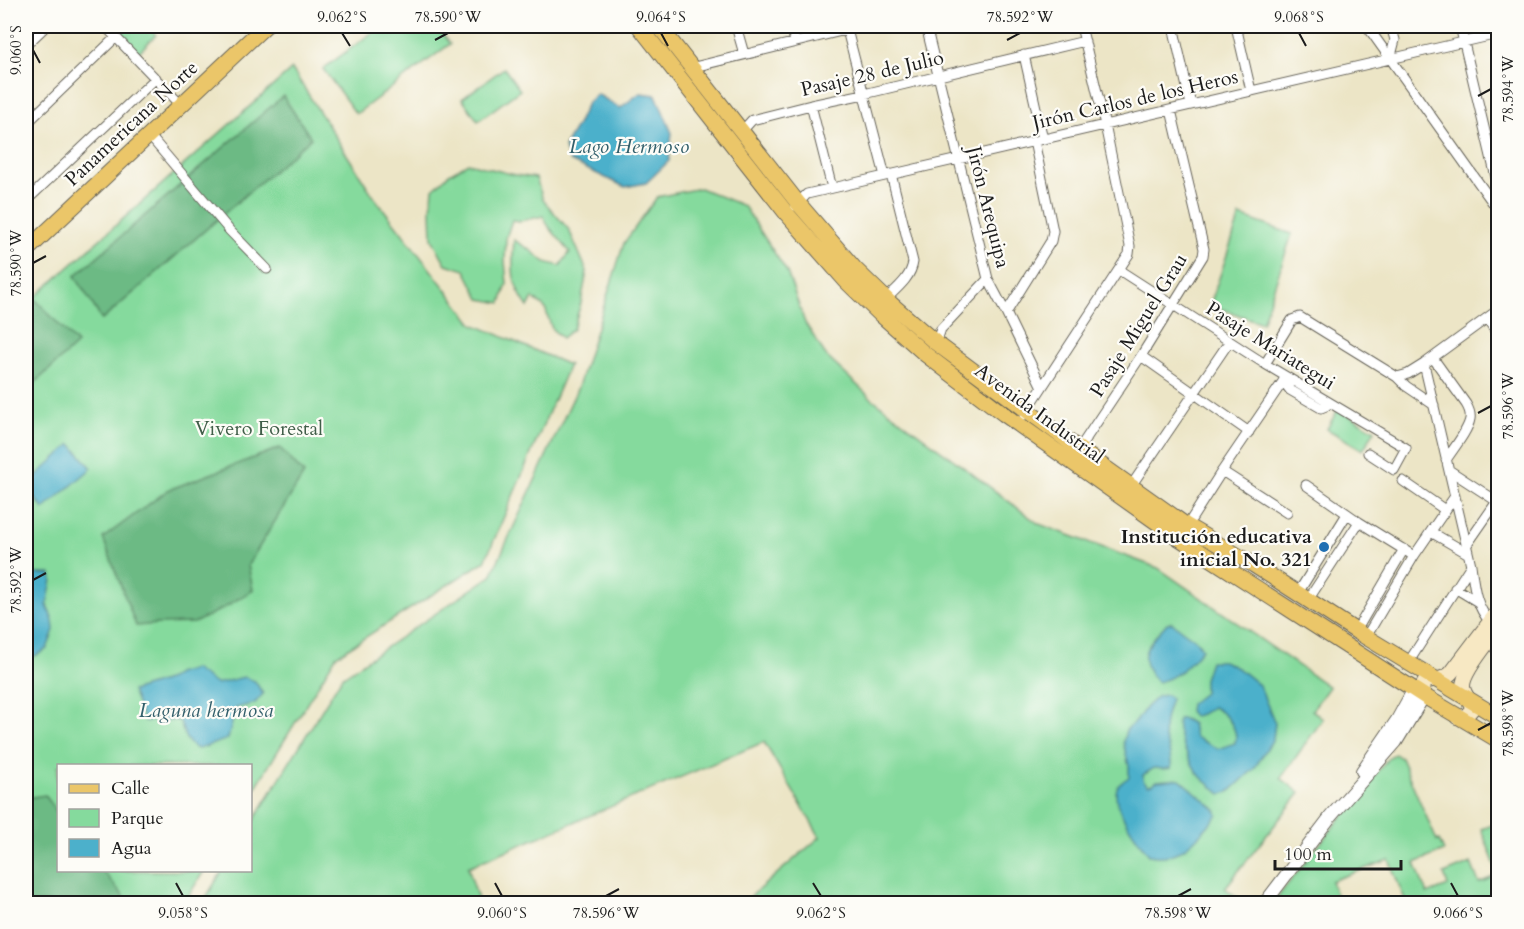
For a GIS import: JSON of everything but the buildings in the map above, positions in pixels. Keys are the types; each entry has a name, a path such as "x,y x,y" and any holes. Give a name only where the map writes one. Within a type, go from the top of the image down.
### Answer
{"main road":[{"name":"Panamericana Norte","path":"26,251 265,26"},
{"name":"Avenida Industrial","path":"639,26 793,208 886,299 936,343 1187,526 1498,717"},
{"name":"Avenida Industrial","path":"658,26 742,131 793,208 846,281 925,354 1019,425 1179,538 1419,693 1498,740"},
{"path":"1419,693 1424,683 1443,679 1451,673 1496,620"},
{"path":"1457,717 1469,714 1472,706 1464,692 1465,674 1496,620"}],"street":[{"path":"26,45 46,26"},
{"path":"105,26 181,105"},
{"path":"735,26 744,54"},
{"path":"791,26 795,42"},
{"path":"676,72 847,27 862,26"},
{"name":"Jirón Arequipa","path":"926,26 988,279 1042,387"},
{"path":"1019,425 1129,254 1130,246 1105,125 1081,26"},
{"path":"1173,26 1191,105"},
{"path":"1236,26 1251,91"},
{"path":"1367,26 1498,210"},
{"path":"1390,59 1395,40 1391,26"},
{"path":"1460,26 1498,186"},
{"path":"847,27 913,262 908,276 886,299"},
{"name":"Jirón Carlos de los Heros","path":"793,208 807,194 1498,34"},
{"path":"26,124 116,38"},
{"name":"Pasaje 28 de Julio","path":"742,131 752,120 1085,41"},
{"path":"1006,313 1051,241 1053,231 1024,55"},
{"path":"26,201 156,78"},
{"path":"811,105 832,188"},
{"name":"Pasaje Miguel Grau","path":"1079,449 1174,305 1203,256 1204,249 1171,110"},
{"path":"149,135 230,231 267,268"},
{"path":"1486,194 1498,192"},
{"name":"Pasaje Mariategui","path":"1119,270 1285,379 1406,448 1394,470 1368,453"},
{"path":"936,343 941,329 988,279"},
{"path":"1397,377 1408,374 1424,364 1498,310"},
{"path":"1265,364 1292,320 1300,317 1397,377 1434,405"},
{"path":"1487,318 1498,335"},
{"path":"1131,486 1229,342"},
{"path":"1141,356 1249,432"},
{"path":"1432,358 1470,412 1468,426 1446,460"},
{"path":"1424,364 1471,565 1474,592 1484,615 1496,620"},
{"path":"1187,526 1285,379"},
{"path":"1449,470 1498,501 1466,550"},
{"path":"1222,471 1287,513"},
{"path":"1403,481 1445,510"},
{"path":"1306,485 1359,522 1414,556"},
{"path":"1361,634 1455,496"},
{"path":"1303,596 1347,514"},
{"path":"1303,596 1359,522"},
{"path":"1431,532 1466,550"},
{"path":"1361,634 1404,549"},
{"path":"1408,663 1471,565"},
{"path":"1455,588 1478,602"},
{"path":"1264,903 1331,816 1397,720 1419,693"}],"green space":[{"path":"113,26 148,26 156,35 138,53"},
{"path":"381,26 436,26 450,44 356,114 323,69"},
{"path":"504,68 520,90 478,121 462,99"},
{"name":"Vivero Forestal","path":"292,69 374,197 473,324 569,365 485,561 336,656 252,793 252,764 57,764 57,872 203,872 184,903 26,903 26,305"},
{"path":"283,96 311,138 102,320 75,276"},
{"path":"468,163 536,178 543,200 569,230 587,271 573,329 562,338 552,329 545,308 533,298 528,307 515,283 514,240 545,262 560,266 570,252 549,227 543,216 520,221 512,220 506,238 507,284 501,303 480,299 465,270 446,264 432,239 433,189 449,174"},
{"path":"700,188 744,206 787,272 805,323 827,357 870,397 1039,524 1158,568 1329,687 1312,710 1323,719 1281,778 1300,793 1225,888 1244,903 743,903 820,837 764,742 468,867 479,903 202,904 221,872 252,872 252,823 342,677 491,576 578,387 624,243 657,197"},
{"path":"1240,216 1292,234 1262,323 1210,305"},
{"path":"36,300 77,344 26,391 26,310"},
{"path":"1338,409 1375,430 1363,450 1327,429"},
{"path":"280,448 304,474 248,565 253,590 194,623 136,626 103,538 168,490"},
{"path":"1395,754 1401,758 1437,841 1439,840 1444,851 1415,863 1427,894 1448,886 1444,874 1471,863 1479,883 1498,875 1498,903 1406,903 1389,860 1331,881 1339,903 1272,904 1389,757"},
{"path":"45,795 57,812 57,872 104,872 129,903 26,903 26,798"},
{"path":"1498,823 1498,873 1481,829"}],"water":[{"name":"Lago Hermoso","path":"640,93 656,95 672,133 669,161 646,183 625,187 570,161 564,147 587,103 597,94 620,108"},
{"path":"71,444 92,468 44,509 26,485"},
{"path":"26,572 51,574 52,580 47,605 54,630 47,649 35,656 26,655"},
{"path":"1167,623 1172,623 1197,641 1202,649 1176,674 1157,682 1146,665 1146,651"},
{"path":"1210,661 1223,661 1239,669 1259,685 1275,723 1273,739 1254,769 1229,792 1221,794 1201,777 1193,766 1177,725 1178,719 1184,719 1192,724 1195,737 1218,749 1235,743 1233,727 1218,710 1213,707 1202,714 1193,716 1189,711 1190,704 1204,693 1204,679"},
{"name":"Laguna hermosa","path":"194,669 216,684 244,677 255,681 263,694 255,703 236,708 228,739 198,749 188,741 180,721 144,721 132,691"},
{"path":"1167,695 1171,699 1165,718 1164,733 1171,768 1154,768 1143,775 1143,780 1148,785 1157,781 1180,779 1216,810 1218,815 1188,846 1170,855 1160,856 1149,855 1139,841 1121,812 1116,794 1118,786 1129,777 1129,766 1123,742 1126,730 1158,696"}],"place":[{"name":"Institución educativa inicial No. 321","path":"1324,547"}]}
